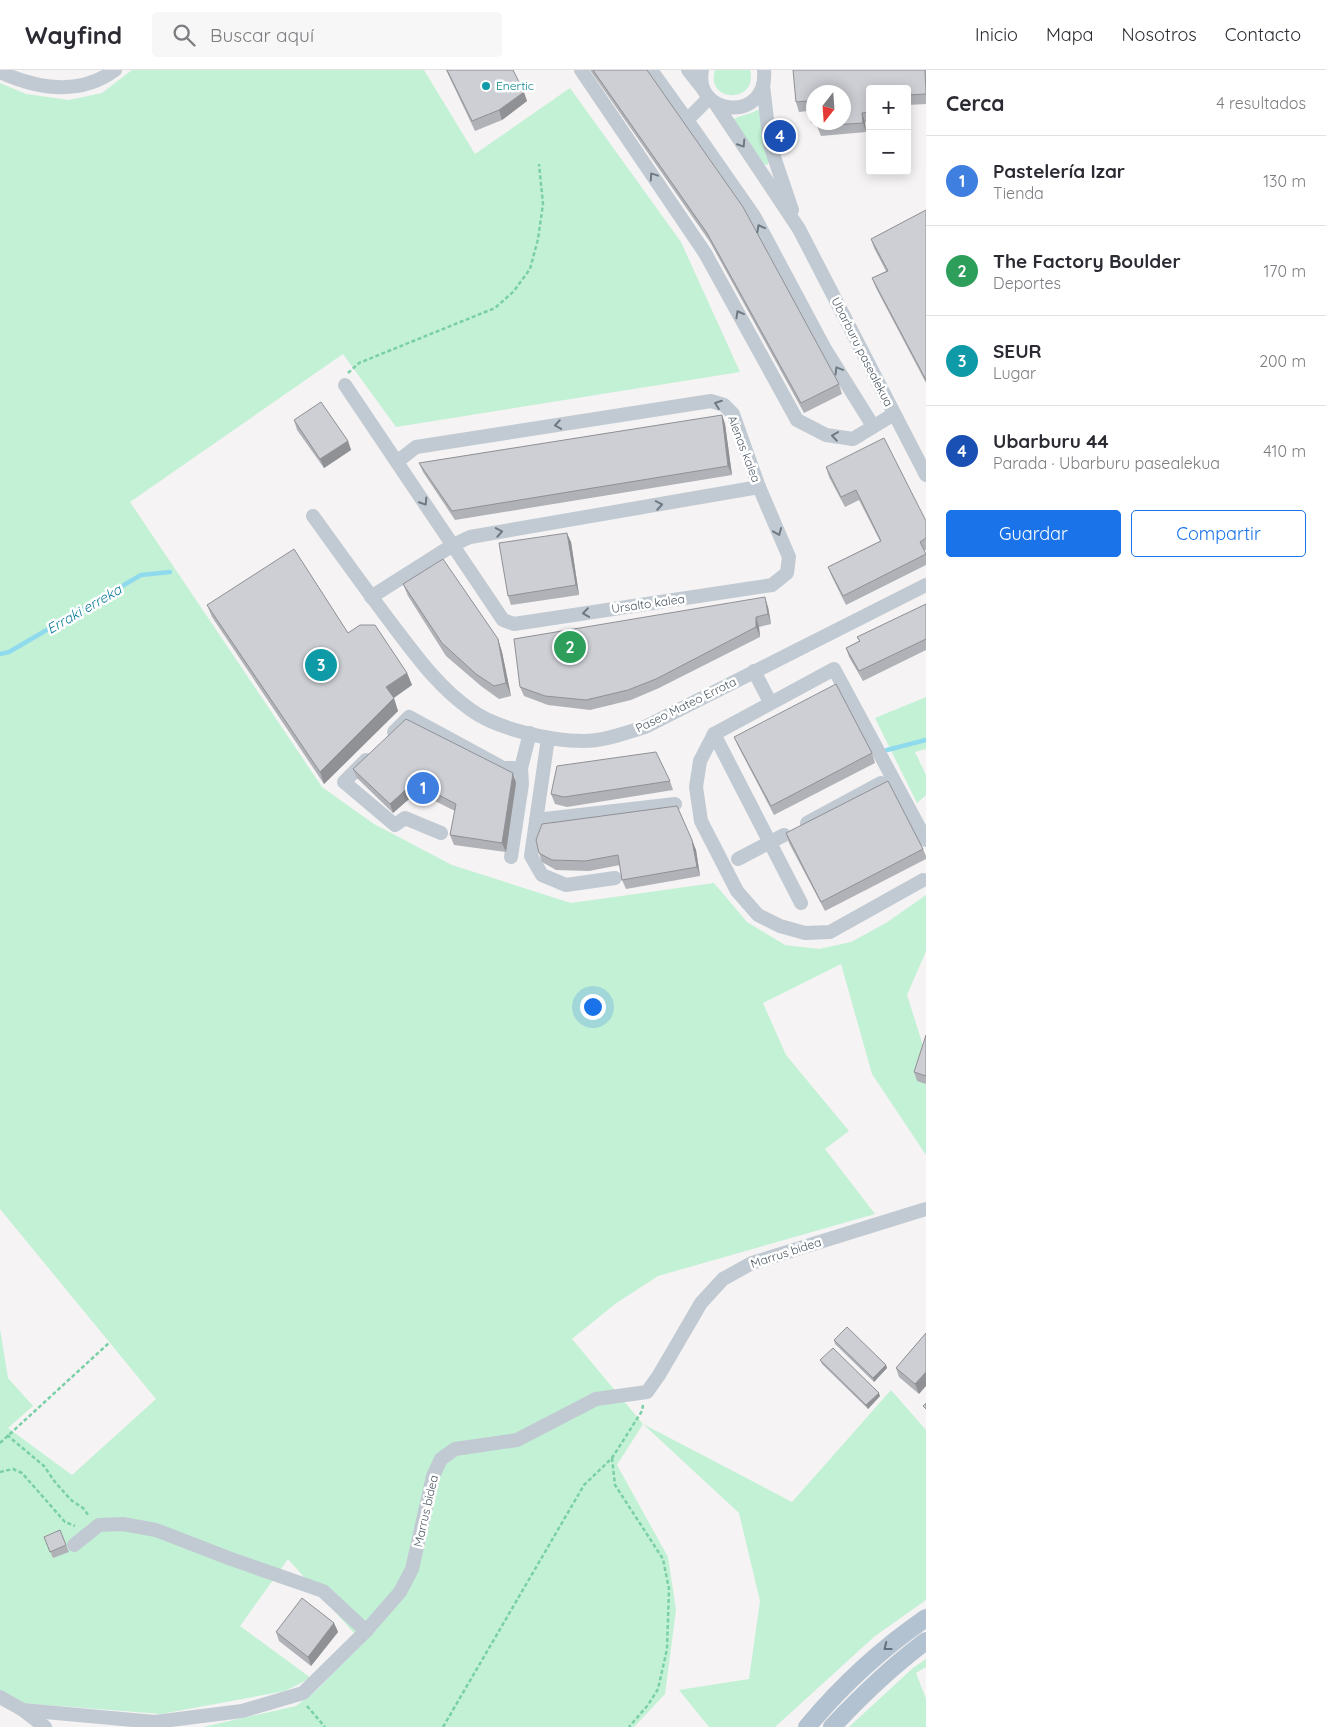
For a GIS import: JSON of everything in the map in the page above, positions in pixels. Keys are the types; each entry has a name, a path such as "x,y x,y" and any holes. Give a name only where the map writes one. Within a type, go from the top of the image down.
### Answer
{"main road":[{"path":"806,1727 855,1675 880,1652 926,1618"},
{"path":"832,1727 878,1680 899,1661 926,1641"}],"street":[{"path":"0,72 26,83 55,88 80,86 104,78 115,70"},
{"path":"581,70 705,253 797,420 826,435 853,439 894,414"},
{"path":"651,70 754,216 825,349 873,426"},
{"name":"Ubarburu pasealekua","path":"688,70 710,98 799,229 926,475"},
{"path":"702,70 702,83 710,98 729,108 744,106 756,98 763,85"},
{"name":"Ubarburu pasealekua","path":"764,70 763,85 770,145 799,229"},
{"path":"687,120 710,98"},
{"name":"Ursalto kalea","path":"345,385 398,461 503,620 514,624 772,585 787,573 789,557 759,488"},
{"name":"Aienas kalea","path":"398,461 416,447 710,401 724,405 733,414 759,488 470,537 452,545"},
{"name":"Paseo Mateo Errota","path":"313,516 371,597 440,684 472,711 508,728 548,738 584,741 612,737 645,727 926,585"},
{"path":"371,597 452,545"},
{"path":"923,880 830,932 805,933 780,926 758,915 737,891 701,821 696,787 700,761 714,734 834,669 926,840"},
{"path":"754,671 770,702"},
{"path":"441,833 405,818 395,826 344,782 409,717 503,768 521,768"},
{"path":"511,857 522,784 521,768 530,733"},
{"path":"714,734 801,903"},
{"path":"548,738 531,856 542,875 566,885 615,878"},
{"path":"725,868 881,783"},
{"path":"536,820 675,804"},
{"name":"Marrus bidea","path":"0,1696 22,1710 155,1722 242,1711 303,1693 366,1631 400,1592 412,1569 433,1476 441,1459 455,1449 517,1440 596,1399 646,1392 659,1375 701,1303 723,1280 752,1263 926,1209"},
{"path":"74,1545 99,1525 123,1524 156,1530 231,1559 323,1591 366,1631"},
{"path":"22,1710 45,1727"}],"path":[{"path":"345,385 347,374 359,363 495,308 514,291 530,269 538,239 543,204 539,164"},
{"path":"0,1443 110,1342"},
{"path":"443,1727 584,1485 612,1458 642,1411 646,1392"},
{"path":"0,1472 13,1469 22,1473 65,1522 88,1532 92,1520 83,1508 71,1500 44,1466 7,1435"},
{"path":"612,1458 615,1485 663,1559 669,1589 667,1649 658,1689 648,1706 629,1727"},
{"path":"303,1693 305,1703 325,1727"}],"green space":[{"path":"132,70 424,70 475,154 570,88 681,242 740,372 396,427 343,354 130,502 322,787 374,824 452,865 571,903 714,883 747,922 785,945 819,949 851,942 886,923 926,895 926,951 907,995 925,1052 926,1155 872,1074 841,964 763,1003 786,1055 849,1131 825,1149 875,1214 658,1276 615,1304 572,1339 643,1424 617,1465 668,1557 676,1610 665,1694 634,1727 203,1727 296,1706 317,1690 362,1642 288,1559 240,1626 311,1678 285,1691 161,1714 21,1703 0,1690 0,1329 8,1378 33,1406 8,1428 72,1475 156,1399 0,1209 0,83 26,94 69,100 102,93"},
{"path":"715,70 750,70 751,81 747,89 740,93 724,94 718,89 714,81"},
{"path":"757,110 760,111 769,162 767,165 764,164 733,120"},
{"path":"926,697 926,749 915,752 926,775 926,795 917,803 875,718"},
{"path":"891,1390 926,1430 926,1600 875,1636 775,1727 709,1727 679,1690 749,1679 760,1601 739,1513 643,1424 792,1502"},
{"path":"926,1659 926,1667 916,1673 926,1699 926,1727 849,1727 913,1668"}],"building":[{"name":"Enertic","path":"447,70 513,70 524,92 499,110 472,121"},
{"path":"593,70 647,70 743,207 839,384 801,403 707,233"},
{"path":"793,70 925,70 926,94 911,95 911,85 866,85 866,112 862,113 863,123 851,124 851,85 806,85 806,101 796,102"},
{"path":"926,210 926,380 872,278 888,271 871,239"},
{"path":"321,402 348,441 320,459 294,420"},
{"path":"722,415 728,466 452,511 419,463"},
{"path":"884,438 926,521 926,538 920,542 926,554 843,596 828,567 881,541 856,490 841,497 826,467"},
{"path":"567,533 576,585 508,596 499,543"},
{"path":"294,549 348,633 360,625 375,625 407,673 386,687 394,698 320,772 207,605"},
{"path":"443,559 498,639 506,683 494,686 476,674 442,643 403,584"},
{"path":"765,597 768,614 756,617 756,627 656,679 628,690 586,700 545,696 520,687 514,639"},
{"path":"926,604 926,639 859,671 846,648 860,641 857,637"},
{"path":"836,684 872,753 771,806 734,737"},
{"path":"406,719 513,773 502,843 450,835 456,804 414,782 390,804 353,769"},
{"path":"656,752 670,781 564,797 551,794 557,766"},
{"path":"888,781 923,849 821,902 786,833"},
{"path":"677,806 692,840 697,867 622,880 618,855 585,861 552,860 539,853 536,840 542,824"},
{"path":"926,1035 926,1076 914,1072"},
{"path":"847,1327 886,1365 873,1378 834,1340"},
{"path":"926,1333 926,1372 915,1384 896,1368"},
{"path":"833,1348 879,1393 866,1405 820,1360"},
{"path":"60,1530 66,1545 50,1552 44,1537"},
{"path":"302,1598 334,1623 308,1657 276,1632"}],"waterway":[{"name":"Erraki erreka","path":"0,654 9,652 141,575 170,572"},
{"name":"Erraki erreka","path":"887,750 926,740"}],"place":[{"name":"Enertic","path":"486,86"},
{"name":"Ubarburu 44","path":"780,136"},
{"name":"The Factory Boulder","path":"570,647"},
{"name":"SEUR","path":"321,665"},
{"name":"Pastelería Izar","path":"423,788"}]}
